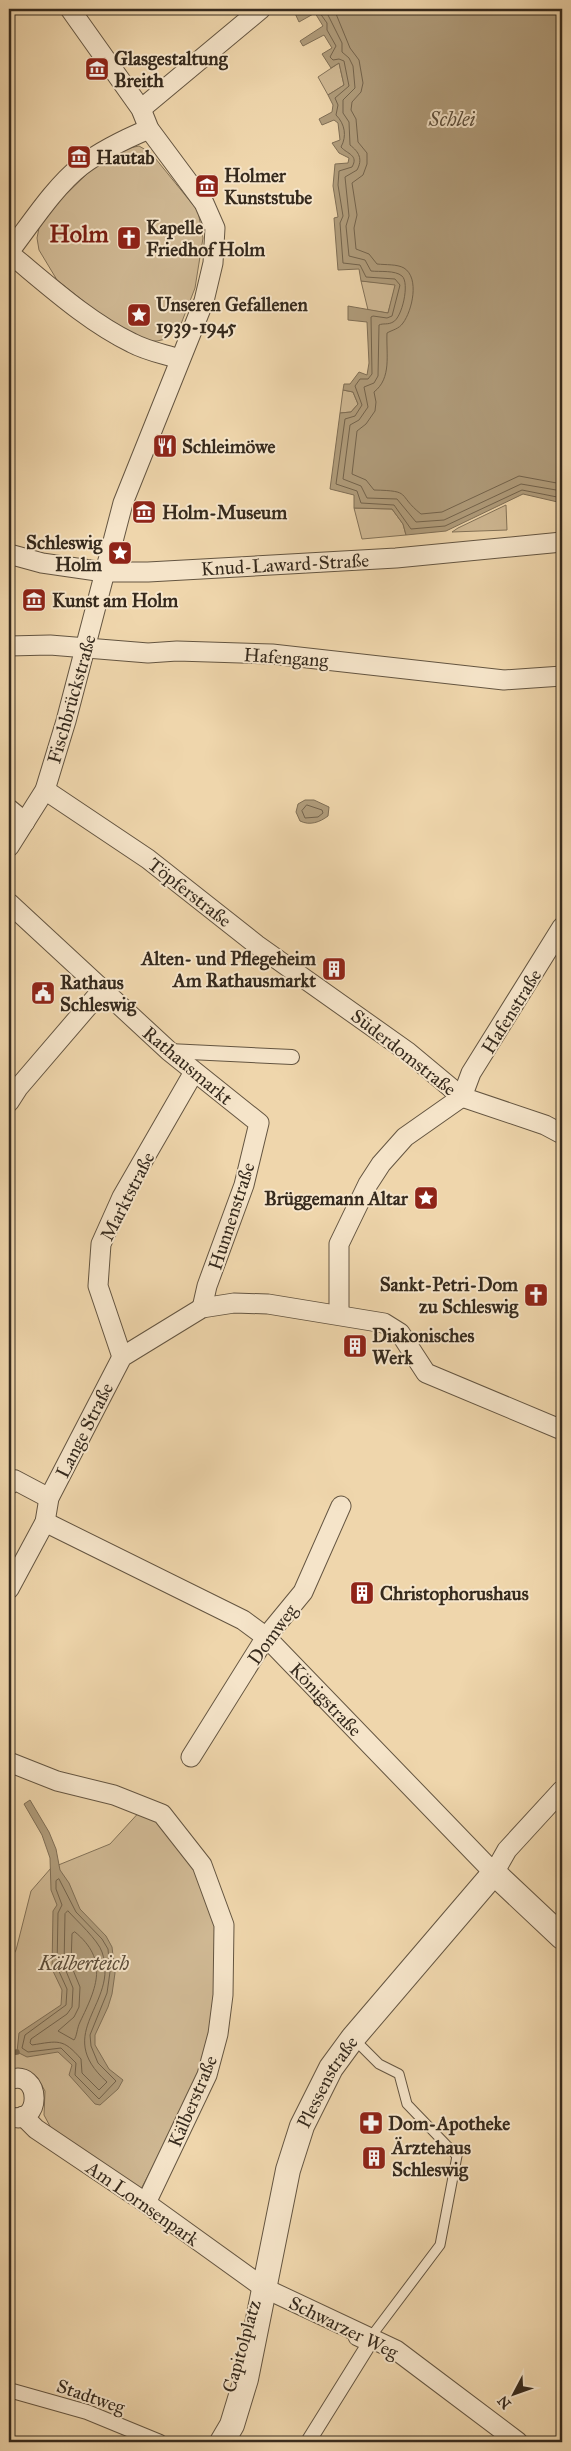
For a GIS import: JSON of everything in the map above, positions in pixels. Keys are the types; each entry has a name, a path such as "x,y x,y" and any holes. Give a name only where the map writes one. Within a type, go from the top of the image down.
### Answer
{"street":[{"name":"Fischbrückstraße","path":"9,847 45,790 86,648 123,504 179,359 204,301 213,264 215,228 204,203 149,129 140,109 70,9"},
{"path":"140,109 261,9"},
{"path":"149,129 113,145 80,167 55,194 9,253 84,313 114,333 134,344 179,359"},
{"name":"Knud-Laward-Straße","path":"9,554 42,563 104,572 148,572 396,558 562,542"},
{"name":"Hafengang","path":"9,646 50,645 148,653 272,654 504,680 562,676"},
{"name":"Töpferstraße","path":"45,790 148,859 256,945 332,998"},
{"path":"9,809 25,822"},
{"name":"Rathausmarkt","path":"9,903 169,1050 259,1123"},
{"name":"Hafenstraße","path":"462,1097 471,1073 558,948 562,927"},
{"path":"9,1102 18,1088 102,990"},
{"name":"Süderdomstraße","path":"332,998 408,1052 462,1097 545,1126 562,1134"},
{"path":"169,1050 292,1057"},
{"name":"Marktstraße","path":"122,1357 98,1286 101,1244 122,1197 194,1072"},
{"path":"339,1314 340,1244 368,1184 381,1164 404,1137 462,1097"},
{"name":"Hunnenstraße","path":"202,1308 207,1286 244,1185 259,1123"},
{"path":"122,1357 202,1308 234,1303 268,1304 339,1314 384,1323 400,1333 426,1373 562,1430"},
{"name":"Lange Straße","path":"9,1589 45,1522 49,1498 122,1357"},
{"path":"12,1483 49,1498"},
{"name":"Domweg","path":"191,1757 266,1637 303,1592 341,1506"},
{"name":"Königstraße","path":"45,1522 243,1620 266,1637 494,1873 562,1938"},
{"name":"Kälberstraße","path":"9,1762 58,1781 114,1795 162,1814 202,1865 224,1925 223,1995 218,2034 207,2075 146,2203"},
{"name":"Plessenstraße","path":"222,2442 232,2425 246,2379 288,2170 302,2126 331,2068 353,2038 494,1873 507,1850 562,1790"},
{"name":"Am Lornsenpark","path":"9,2080 20,2079 28,2083 35,2093 35,2103 30,2111 16,2116"},
{"name":"Am Lornsenpark","path":"16,2116 146,2203 264,2288"},
{"name":"Schwarzer Weg","path":"264,2288 396,2350 517,2441"},
{"name":"Capitolplatz","path":"229,2442 237,2428 271,2297 369,2344 308,2442"},
{"name":"Stadtweg","path":"9,2390 87,2412 160,2442"}],"lane":[{"path":"353,2038 379,2064 398,2074 407,2104 457,2156 440,2245 370,2338"}],"shaded area":[{"path":"339,63 344,85 328,95 318,77"},
{"path":"139,146 151,153 198,211 203,238 195,288 181,324 166,339 157,341 148,341 122,327 96,311 57,280 39,250 37,238 39,228 59,201 91,170 120,150"},
{"path":"361,281 396,284 388,313 368,310"},
{"path":"343,390 353,392 358,404 351,412 340,413"},
{"path":"506,505 507,530 452,532 458,528"},
{"path":"354,508 392,509 403,524 406,535 362,539"},
{"path":"143,1808 163,1820 199,1867 219,1922 219,1998 202,2072 140,2191 52,2130 44,2115 45,2091 37,2077 9,2071 9,1963 16,1950 31,1891 51,1868 110,1844"}],"water":[{"name":"Schlei","path":"293,9 562,9 562,503 523,494 446,531 406,535 403,524 392,509 354,508 354,495 330,489 340,413 351,412 358,404 353,392 343,390 344,384 350,384 359,372 367,375 369,363 367,322 348,320 348,306 388,313 395,285 361,281 359,269 338,270 334,218 338,217 333,186 335,164 348,163 349,158 339,153 332,143 340,140 338,123 334,120 322,125 319,119 332,112 333,105 328,95 344,85 339,63 331,68 322,54 332,48 324,35 303,46 300,41 323,26 315,13 299,22"},
{"path":"305,800 314,800 329,807 328,816 315,823 300,821 296,812 298,804"},
{"name":"Kälberteich","path":"30,1800 49,1832 56,1849 60,1870 69,1883 80,1909 106,1936 112,1947 115,1973 112,1994 95,2035 95,2045 109,2069 123,2080 118,2089 100,2105 95,2104 69,2075 72,2065 58,2052 27,2057 17,2052 19,2033 61,2005 62,1990 52,1969 53,1911 57,1905 51,1890 50,1858 42,1835 24,1804"}],"waterway":[{"path":"9,2053 17,2052"}],"place":[{"name":"Glasgestaltung Breith","path":"97,69"},
{"name":"Hautab","path":"79,157"},
{"name":"Holmer Kunststube","path":"207,186"},
{"name":"Kapelle Friedhof Holm","path":"129,238"},
{"name":"Unseren Gefallenen 1939-1945","path":"139,315"},
{"name":"Schleimöwe","path":"165,446"},
{"name":"Holm-Museum","path":"144,512"},
{"name":"Schleswig Holm","path":"120,553"},
{"name":"Kunst am Holm","path":"34,600"},
{"name":"Alten- und Pflegeheim Am Rathausmarkt","path":"334,969"},
{"name":"Rathaus Schleswig","path":"43,993"},
{"name":"Brüggemann Altar","path":"426,1198"},
{"name":"Sankt-Petri-Dom zu Schleswig","path":"536,1295"},
{"name":"Diakonisches Werk","path":"355,1346"},
{"name":"Christophorushaus","path":"362,1593"},
{"name":"Dom-Apotheke","path":"371,2123"},
{"name":"Ärztehaus Schleswig","path":"374,2158"}],"district":[{"name":"Holm","path":"79,234"}]}
